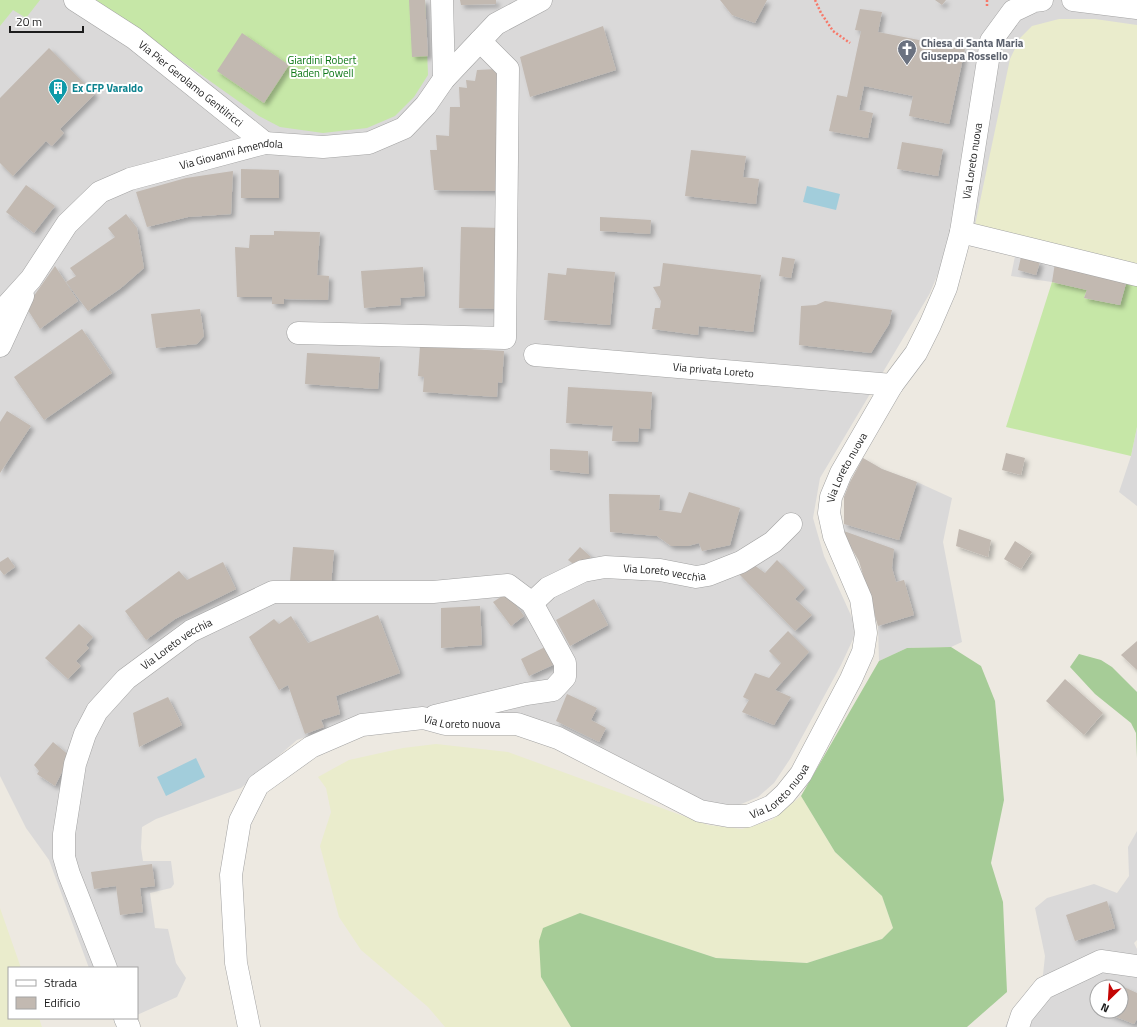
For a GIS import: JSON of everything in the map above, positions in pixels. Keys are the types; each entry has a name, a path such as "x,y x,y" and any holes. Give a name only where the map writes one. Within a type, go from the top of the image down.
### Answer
{"street":[{"name":"Via Pier Gerolamo Gentilricci","path":"75,0 134,38 265,143"},
{"path":"442,0 444,79"},
{"name":"Via Giovanni Amendola","path":"0,312 31,279 67,224 100,192 130,179 204,158 265,143 323,147 369,143 404,128 426,105 444,79 496,24 541,0"},
{"name":"Via Loreto nuova","path":"249,1027 236,963 231,875 240,821 258,785 311,747 362,725 423,718 445,724 517,724 558,738 700,811 728,816 748,816 772,806 785,794 801,774 851,679 863,652 866,633 861,599 834,536 829,513 831,497 841,473 892,386 916,353 946,288 961,232 991,41 1013,11 1034,1 1042,0"},
{"path":"1073,0 1137,8"},
{"path":"298,333 505,338 508,69 480,41"},
{"path":"961,232 1137,276"},
{"path":"0,346 31,279"},
{"name":"Via privata Loreto","path":"535,355 892,386"},
{"name":"Via Loreto vecchia","path":"532,603 548,588 583,571 605,567 660,570 696,576 708,575 741,562 773,542 790,524"},
{"name":"Via Loreto vecchia","path":"106,967 69,874 64,857 64,834 75,764 85,734 97,711 126,679 191,631 273,592 433,592 508,586 532,603 565,663 565,677 553,690 526,694 423,718"},
{"path":"1018,1027 1022,1015 1044,988 1101,961 1137,966"}],"path":[{"path":"815,0 821,14 833,30 850,43"}],"shaded area":[{"path":"0,0 1137,0 1137,282 1120,305 1084,298 1086,290 1052,282 1011,276 1015,256 951,242 930,293 820,478 813,518 824,556 854,622 854,637 841,665 790,759 774,783 758,797 739,805 718,804 699,800 658,782 621,758 550,723 521,715 371,715 297,740 241,788 156,819 142,827 141,848 143,861 171,861 174,884 171,888 150,893 155,928 168,929 176,963 186,978 177,997 138,1015 138,967 89,967 49,860 26,828 0,776"},
{"path":"1137,427 1137,506 1119,492 1131,456"},
{"path":"863,458 882,469 917,482 952,498 943,542 962,642 951,647 907,648 879,661 878,626 859,561 841,530 844,524 844,497"},
{"path":"1137,831 1137,940 1134,943 1137,949 1137,1027 1005,1027 1011,1015 1043,975 1045,956 1035,908 1047,898 1094,884 1117,893 1129,876 1128,847"}],"green space":[{"path":"0,0 40,0 26,18 13,10 0,26"},
{"name":"Giardini Robert Baden Powell","path":"96,0 425,0 428,75 414,97 395,116 367,128 323,133 280,127 259,116"},
{"path":"1059,19 1095,19 1137,25 1137,264 975,225 1010,59 1020,38 1032,26"},
{"path":"1127,280 1137,282 1137,427 1131,456 1006,427 1052,282 1087,290 1084,298 1120,305"},
{"path":"951,647 981,666 995,701 1004,800 991,863 1003,902 1007,992 967,1027 571,1027 541,977 539,941 543,928 580,913 716,958 807,963 882,939 893,928 882,896 835,852 801,796 879,661 907,648"},
{"path":"1079,654 1101,660 1112,667 1137,692 1137,758 1136,733 1131,723 1095,694 1070,667"},
{"path":"436,744 508,752 708,825 742,829 772,820 801,796 835,852 882,896 893,928 882,939 807,963 716,958 580,913 541,977 571,1027 445,1027 428,1007 361,950 339,917 320,846 331,812 326,788 318,777 349,760 403,748"},
{"path":"0,908 21,967 8,967 8,1019 39,1019 42,1027 0,1027"}],"water":[{"path":"807,186 840,194 836,210 803,202"},
{"path":"196,758 205,777 166,796 157,777"}],"building":[{"path":"409,0 425,0 428,56 412,57"},
{"path":"460,0 496,0 496,4 461,5"},
{"path":"720,0 767,0 755,23 732,15"},
{"path":"935,0 946,0 942,5"},
{"name":"Chiesa di Santa Maria Giuseppa Rossello","path":"860,9 882,12 878,32 965,49 949,124 909,116 913,96 864,86 859,110 873,113 868,138 829,131 837,95 847,97 861,31 855,30"},
{"path":"603,26 616,70 530,97 520,57"},
{"path":"242,33 289,65 264,103 217,71"},
{"name":"Ex CFP Varaldo","path":"49,48 95,94 60,129 64,133 52,146 46,141 13,176 0,163 0,98"},
{"path":"498,69 498,191 434,190 430,150 437,150 436,135 449,136 450,107 460,107 459,87 467,88 466,80 475,81 477,70"},
{"path":"902,142 943,149 938,176 897,169"},
{"path":"691,150 746,156 743,177 759,179 756,204 685,196"},
{"path":"241,169 279,170 279,198 241,198"},
{"path":"233,171 231,214 188,217 147,227 136,192 186,178"},
{"path":"26,185 55,206 34,233 6,212"},
{"path":"126,214 137,228 144,268 121,288 88,311 66,282 76,276 70,268 115,237 108,228"},
{"path":"600,217 651,220 650,234 600,231"},
{"path":"461,227 502,228 500,309 459,308"},
{"path":"274,231 320,232 317,275 329,276 328,300 284,299 284,304 272,304 272,297 237,297 235,247 249,248 250,235 274,235"},
{"path":"782,257 795,259 791,278 779,276"},
{"path":"1021,257 1040,262 1036,275 1018,270"},
{"path":"663,263 761,275 753,332 699,326 698,335 652,329 655,308 660,308 661,301 653,287 660,286"},
{"path":"1055,263 1127,280 1120,305 1084,298 1087,290 1052,282"},
{"path":"55,266 78,301 40,329 26,307"},
{"path":"423,267 425,296 400,298 401,305 364,308 361,271"},
{"path":"567,268 615,272 610,325 544,320 548,273 566,275"},
{"path":"825,301 892,310 889,324 871,353 799,345 801,306 816,305"},
{"path":"200,309 204,336 197,344 156,348 151,314"},
{"path":"82,329 112,373 44,420 14,377"},
{"path":"420,346 504,351 502,383 498,382 497,397 423,392 424,377 418,376"},
{"path":"307,353 380,357 378,389 305,384"},
{"path":"568,387 652,392 650,429 639,428 638,442 612,441 613,426 566,423"},
{"path":"7,411 31,426 0,473 0,422"},
{"path":"550,449 588,451 589,474 550,470"},
{"path":"1006,453 1025,458 1021,475 1002,470"},
{"path":"863,458 882,469 917,482 899,540 844,524 844,497"},
{"path":"689,492 740,508 730,545 702,551 699,543 688,546 671,546 657,536 610,532 609,494 660,495 659,510 681,513"},
{"path":"959,529 991,540 988,557 956,546"},
{"path":"841,530 894,549 892,568 896,582 904,580 914,615 878,626 859,561"},
{"path":"1015,541 1032,552 1021,569 1004,559"},
{"path":"293,547 334,550 331,585 290,582"},
{"path":"580,547 591,557 579,568 568,560"},
{"path":"8,557 15,567 4,575 0,570 0,562"},
{"path":"777,560 805,588 795,599 812,615 795,631 738,573 754,565 765,573"},
{"path":"223,562 236,589 175,619 146,640 125,611 179,571 187,580"},
{"path":"507,593 524,616 511,626 493,602"},
{"path":"594,599 608,625 570,646 556,620"},
{"path":"480,606 482,645 441,648 441,608"},
{"path":"378,615 400,673 336,696 340,714 321,720 324,727 305,734 288,685 279,690 249,637 274,619 279,624 291,616 308,643"},
{"path":"79,624 93,637 86,645 89,648 76,661 81,666 68,679 45,658"},
{"path":"788,631 809,652 775,690 791,697 774,725 742,712 749,700 743,697 755,673 769,678 781,663 769,651"},
{"path":"1137,641 1137,670 1121,655"},
{"path":"547,646 555,664 529,676 521,659"},
{"path":"1065,679 1103,713 1084,735 1046,701"},
{"path":"567,694 597,708 591,720 606,728 599,742 556,721"},
{"path":"168,697 182,725 139,747 133,713"},
{"path":"53,742 70,756 55,786 37,774 39,771 34,765"},
{"path":"152,864 155,886 140,888 143,912 120,915 116,886 94,889 91,872"},
{"path":"1107,901 1115,928 1075,941 1066,915"},
{"path":"1129,989 1137,993 1137,1019 1134,1024 1121,1019 1129,1019"}],"place":[{"name":"Chiesa di Santa Maria Giuseppa Rossello","path":"907,66"},
{"name":"Ex CFP Varaldo","path":"58,105"}]}
